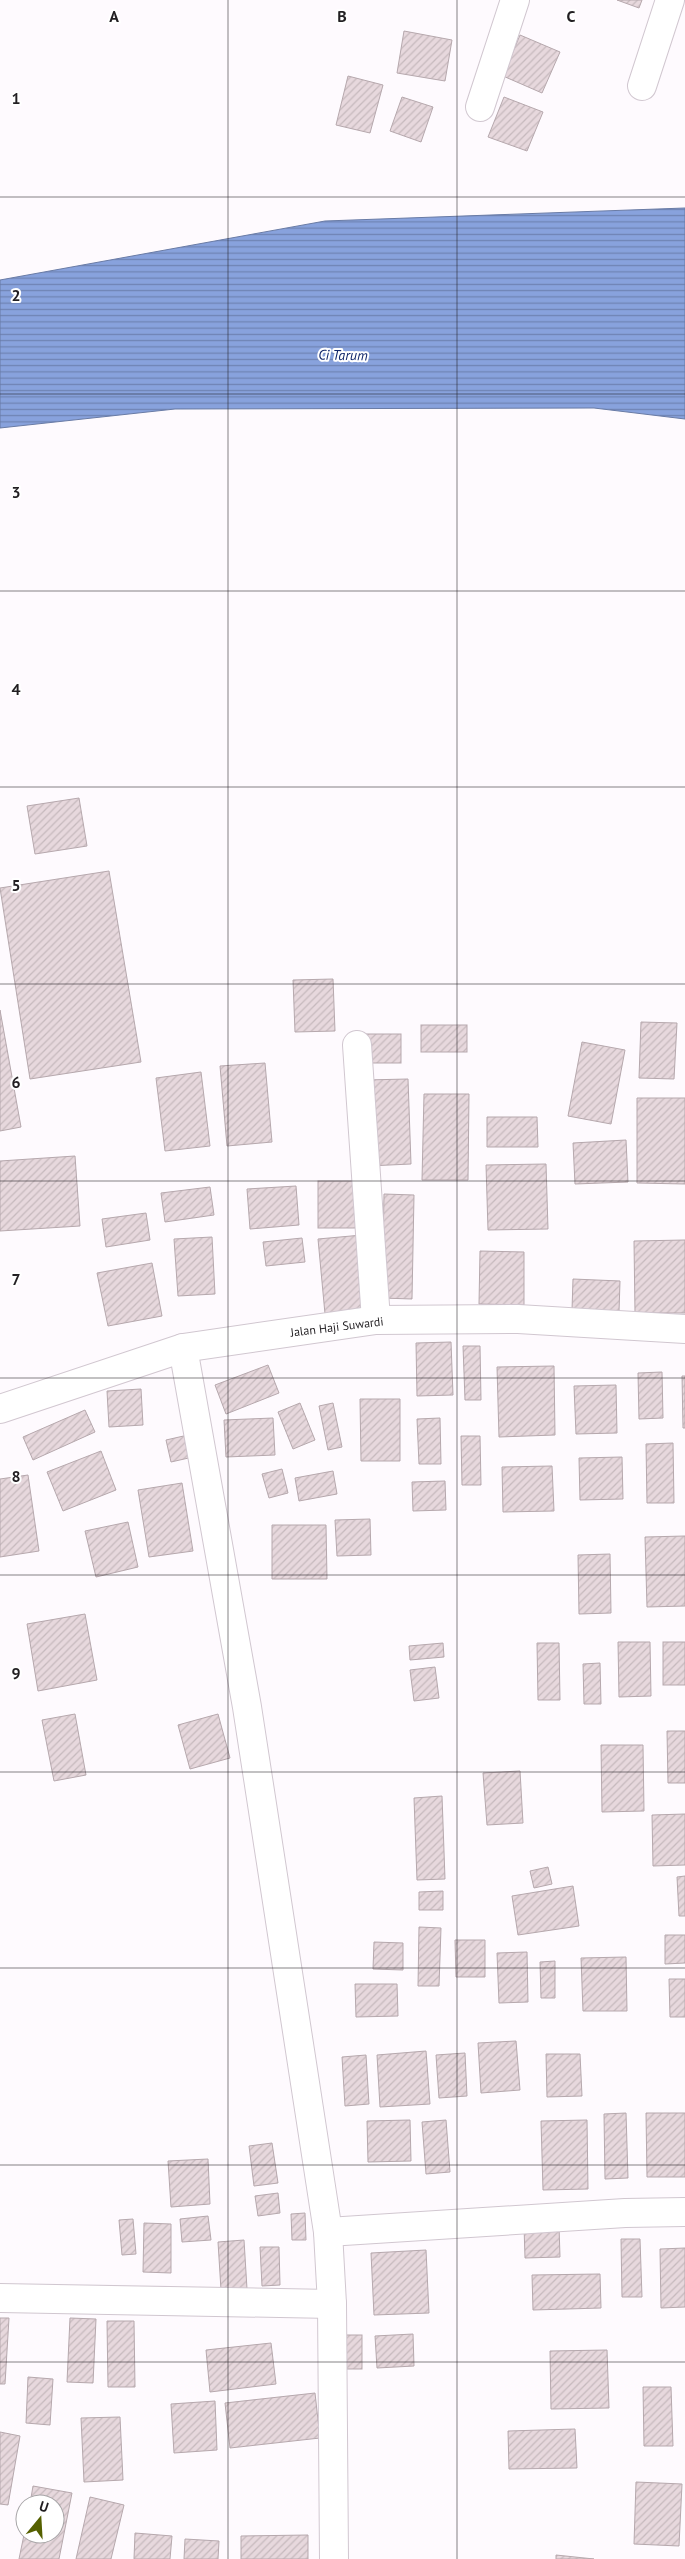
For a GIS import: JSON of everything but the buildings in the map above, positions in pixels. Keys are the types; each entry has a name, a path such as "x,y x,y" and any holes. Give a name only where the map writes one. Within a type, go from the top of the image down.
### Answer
{"street":[{"path":"480,106 515,0"},
{"path":"642,86 670,0"},
{"path":"357,1045 376,1320"},
{"name":"Jalan Haji Suwardi","path":"0,1409 183,1348 376,1320 518,1319 685,1329"},
{"path":"183,1348 247,1707 328,2232 332,2304 334,2559"},
{"path":"328,2232 625,2213 685,2212"},
{"path":"0,2298 332,2304"}],"water":[{"name":"Ci Tarum","path":"685,208 685,419 594,408 175,409 0,428 0,280 325,221"}]}
